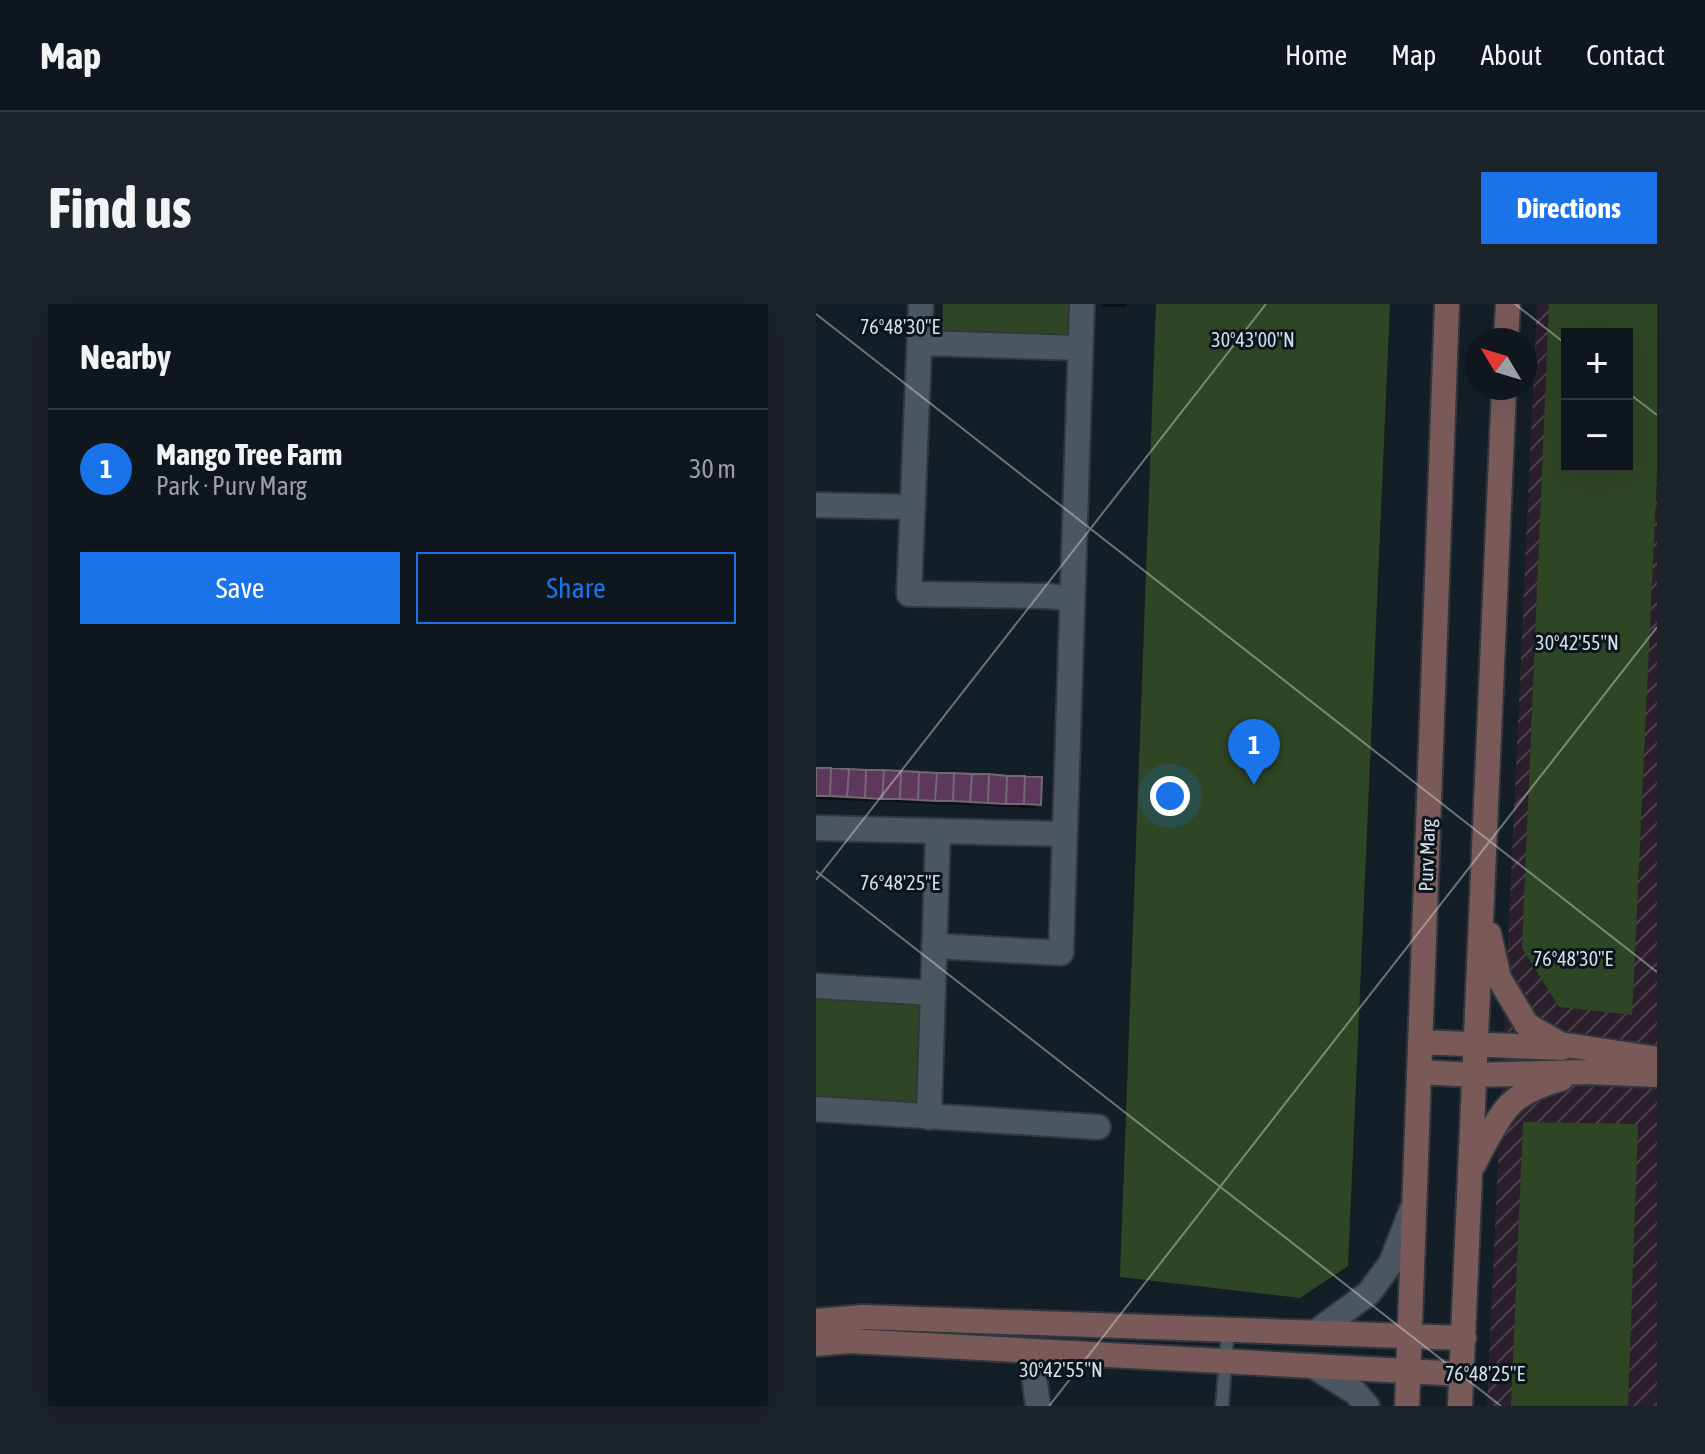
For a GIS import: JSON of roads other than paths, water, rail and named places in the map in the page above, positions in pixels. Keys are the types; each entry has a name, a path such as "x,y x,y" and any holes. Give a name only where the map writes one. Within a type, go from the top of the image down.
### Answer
{"main road":[{"name":"Purv Marg","path":"1407,1406 1447,304"},
{"path":"1507,328 1508,304"},
{"path":"1460,1406 1503,400"},
{"path":"1482,905 1499,978 1527,1025 1588,1061"},
{"path":"1420,1042 1476,1044 1657,1075"},
{"path":"1419,1072 1475,1075 1588,1061 1657,1059"},
{"path":"1471,1171 1494,1128 1513,1101 1588,1061"},
{"path":"816,1321 863,1317 1464,1338"},
{"path":"816,1344 849,1341 1462,1374"}],"street":[{"path":"921,304 909,594 1071,598"},
{"path":"934,946 1061,953 1082,304"},
{"path":"920,343 1080,348"},
{"path":"816,505 913,507"},
{"path":"816,828 1064,834"},
{"path":"929,1117 938,832"},
{"path":"816,986 933,993"},
{"path":"816,1109 1098,1127"},
{"path":"1316,1332 1369,1293 1391,1263 1414,1202"},
{"path":"1031,1351 1038,1406"},
{"path":"1313,1366 1355,1392 1367,1406"}],"lane":[{"path":"1222,1406 1228,1329"}],"place":[{"name":"Mango Tree Farm","path":"1254,785"}]}
